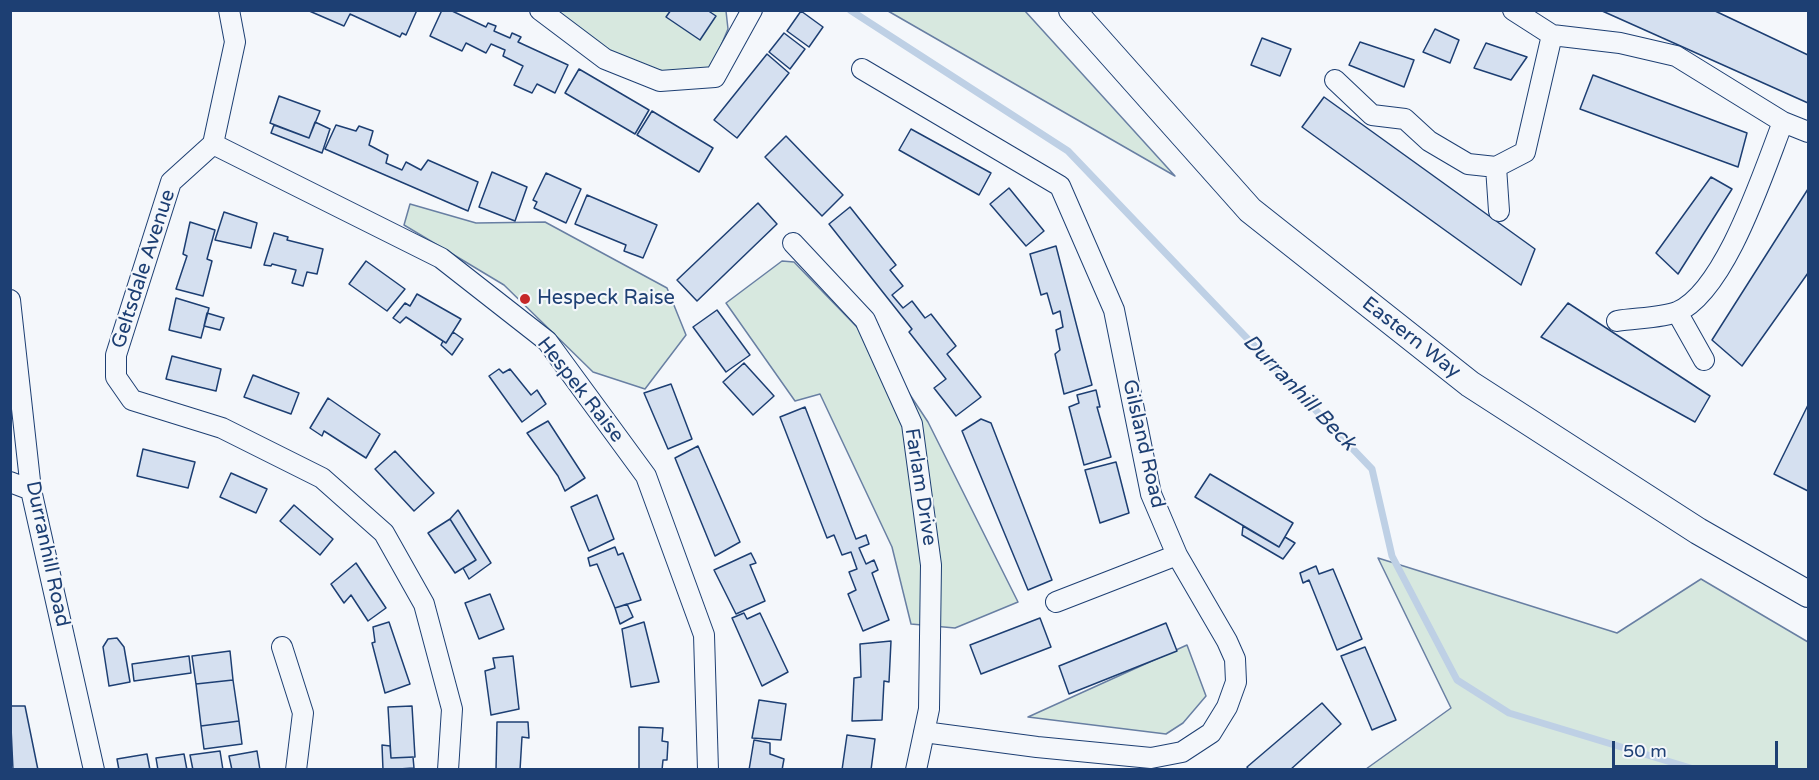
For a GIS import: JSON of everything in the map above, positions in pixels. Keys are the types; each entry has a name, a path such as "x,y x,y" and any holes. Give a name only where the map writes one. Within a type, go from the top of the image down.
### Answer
{"street":[{"path":"213,144 235,42 229,10"},
{"path":"540,10 605,59 660,81 715,77 752,10"},
{"name":"Eastern Way","path":"1072,10 1250,210 1470,384 1698,531 1809,594"},
{"path":"1513,10 1552,35 1620,43 1676,56 1784,122 1809,132"},
{"path":"1335,80 1372,115 1405,119 1428,141 1468,164 1496,167 1525,152 1552,35"},
{"name":"Gilsland Road","path":"862,69 1060,186 1114,310 1151,494 1177,555 1227,641 1235,660 1236,682 1227,706 1211,733 1182,752 1151,758 1037,747 924,732"},
{"path":"1617,321 1677,312 1703,291 1737,237 1784,122"},
{"name":"Geltsdale Avenue","path":"213,144 171,182 116,355 116,376 132,400 222,428 322,478 384,533 424,604 427,615 452,709 448,770"},
{"name":"Hespek Raise","path":"213,144 441,258 547,341 646,476 704,635 708,770"},
{"path":"1496,167 1499,211"},
{"name":"Farlam Drive","path":"793,243 865,320 912,424 932,565 928,709 916,770"},
{"name":"Durranhill Road","path":"10,300 31,490 94,770"},
{"path":"1677,312 1704,360"},
{"path":"10,482 31,490"},
{"path":"1056,602 1177,555"},
{"path":"282,647 303,713 296,770"}],"shaded area":[{"path":"550,11 726,11 728,29 708,76 676,81 625,65"},
{"path":"888,11 1025,11 1175,176"},
{"path":"410,204 476,223 545,222 667,288 686,335 645,389 593,372 504,285 404,225"},
{"path":"782,261 794,262 883,354 928,422 1018,602 955,628 911,624 892,547 820,394 795,401 726,303"},
{"path":"1378,558 1617,633 1701,579 1808,642 1808,769 1366,769 1451,708"},
{"path":"1187,645 1206,696 1183,723 1166,734 1028,717"}],"building":[{"path":"307,10 417,10 406,35 402,33 400,37 350,14 344,26"},
{"path":"442,10 450,10 486,27 488,23 496,26 494,31 510,38 512,33 521,37 518,42 568,65 555,93 537,84 532,93 514,85 523,66 503,56 505,50 491,44 486,53 466,43 462,51 430,36"},
{"path":"671,10 707,10 716,16 700,40 666,17"},
{"path":"1600,10 1713,10 1808,55 1808,103"},
{"path":"801,11 823,27 809,47 787,31"},
{"path":"1435,29 1459,40 1450,63 1423,52"},
{"path":"784,33 805,49 790,69 769,52"},
{"path":"1262,38 1291,49 1280,76 1251,65"},
{"path":"1360,42 1414,60 1404,87 1349,65"},
{"path":"1486,43 1527,57 1511,80 1474,68"},
{"path":"767,54 789,73 737,138 714,120"},
{"path":"579,69 649,110 635,134 565,93"},
{"path":"1593,75 1747,133 1738,167 1580,109"},
{"path":"279,96 320,111 309,138 270,123"},
{"path":"1324,97 1535,249 1521,285 1302,127"},
{"path":"652,111 713,148 699,172 637,135"},
{"path":"315,122 330,129 322,153 271,133 274,125 309,138"},
{"path":"336,125 356,131 359,126 373,131 369,145 388,155 386,163 402,170 406,162 421,170 428,160 478,182 468,211 325,149"},
{"path":"911,129 991,173 979,195 899,150"},
{"path":"786,136 843,195 822,216 765,157"},
{"path":"492,172 527,187 515,221 479,207"},
{"path":"546,173 581,189 566,223 534,208 537,202 533,200"},
{"path":"1711,177 1732,189 1678,274 1656,253"},
{"path":"1009,188 1044,231 1026,246 990,204"},
{"path":"1808,189 1808,273 1742,366 1712,340"},
{"path":"587,195 657,225 643,258 624,251 626,245 575,224"},
{"path":"758,203 777,224 697,301 677,280"},
{"path":"850,207 896,265 890,270 903,286 892,295 903,308 912,301 925,318 931,314 956,346 947,354 981,397 956,416 934,388 946,379 909,332 912,329 829,224"},
{"path":"224,212 257,223 251,248 215,240"},
{"path":"190,222 215,230 207,259 212,261 203,296 176,289 187,256 183,254"},
{"path":"274,233 288,237 287,240 323,249 317,274 307,272 303,286 292,283 296,270 272,264 271,266 264,265"},
{"path":"1056,246 1092,385 1064,394 1055,354 1060,350 1056,330 1063,327 1060,311 1053,314 1047,293 1041,295 1030,254"},
{"path":"366,261 405,289 387,311 349,284"},
{"path":"417,294 461,319 446,343 406,317 400,323 393,318 405,303 410,306"},
{"path":"176,298 209,308 201,338 169,330"},
{"path":"1568,303 1710,396 1695,422 1541,337"},
{"path":"717,310 750,355 726,372 693,327"},
{"path":"207,313 224,318 220,330 204,326"},
{"path":"453,332 463,339 452,355 441,345 443,341 446,343"},
{"path":"172,356 221,369 216,391 166,379"},
{"path":"744,363 774,396 753,415 723,382"},
{"path":"499,369 503,373 510,369 531,395 537,390 546,404 522,422 489,376"},
{"path":"253,375 299,393 291,414 244,397"},
{"path":"671,384 692,439 668,449 644,393"},
{"path":"1096,390 1100,407 1097,407 1111,457 1084,465 1069,407 1079,403 1077,395"},
{"path":"328,398 380,434 366,458 324,431 322,436 310,428"},
{"path":"1808,405 1808,491 1774,474"},
{"path":"805,407 856,539 866,535 869,544 859,548 866,564 874,560 878,570 872,573 889,620 863,631 848,594 856,590 849,572 857,569 851,552 842,555 834,535 827,538 780,417"},
{"path":"981,419 991,423 1052,580 1028,590 962,431"},
{"path":"548,421 585,478 565,491 558,476 527,433"},
{"path":"698,446 740,542 715,556 675,458"},
{"path":"143,449 195,462 188,488 137,476"},
{"path":"395,451 434,493 414,511 375,469"},
{"path":"1116,462 1129,513 1100,523 1085,470"},
{"path":"231,473 267,489 256,513 220,497"},
{"path":"1210,474 1293,523 1279,547 1195,497"},
{"path":"597,495 614,539 589,551 571,507"},
{"path":"294,505 333,539 320,555 280,521"},
{"path":"458,510 491,563 469,579 463,568 476,560 450,519"},
{"path":"450,519 476,560 455,573 428,533"},
{"path":"1243,526 1279,547 1285,537 1295,543 1283,559 1242,535"},
{"path":"615,547 618,555 623,553 641,600 615,608 597,564 590,566 588,558"},
{"path":"751,553 756,563 750,565 765,601 736,614 714,570"},
{"path":"356,563 386,608 368,621 351,595 344,603 331,584"},
{"path":"1316,566 1319,574 1333,569 1362,639 1337,650 1309,580 1303,583 1300,573"},
{"path":"490,594 504,629 479,639 465,603"},
{"path":"627,604 633,617 620,624 615,608"},
{"path":"744,613 747,619 760,613 788,672 762,686 732,618"},
{"path":"1040,618 1051,647 981,674 970,645"},
{"path":"389,622 410,684 385,693 372,643 375,642 373,627"},
{"path":"644,622 659,682 631,687 622,629"},
{"path":"1166,623 1177,651 1069,694 1059,666"},
{"path":"117,638 124,647 130,682 109,686 103,647 108,639"},
{"path":"891,641 889,682 884,681 882,720 852,721 854,678 861,677 860,644"},
{"path":"1365,647 1396,720 1372,730 1341,656"},
{"path":"230,651 233,680 196,684 192,656"},
{"path":"189,656 191,673 134,681 132,664"},
{"path":"513,656 519,709 491,715 485,671 495,668 493,658"},
{"path":"233,680 239,721 201,726 196,684"},
{"path":"759,700 786,704 781,740 752,738"},
{"path":"1322,703 1341,724 1290,770 1249,770 1247,767"},
{"path":"10,706 25,706 38,770 13,770"},
{"path":"412,706 415,757 391,758 388,707"},
{"path":"239,721 242,744 204,749 201,726"},
{"path":"497,722 528,722 529,738 522,737 520,770 496,770"},
{"path":"639,727 663,728 662,741 668,742 667,760 663,760 662,770 639,770"},
{"path":"847,735 875,739 871,770 842,770"},
{"path":"754,740 770,743 770,754 784,759 782,770 749,770"},
{"path":"382,745 390,746 391,758 413,757 414,768 383,770"},
{"path":"220,751 223,770 193,770 190,755"},
{"path":"257,751 260,770 232,770 229,756"},
{"path":"147,754 150,770 119,770 117,759"},
{"path":"184,754 187,770 158,770 156,758"}],"waterway":[{"name":"Durranhill Beck","path":"850,10 1068,151 1372,469 1392,556 1457,680 1509,713 1697,770"}],"place":[{"name":"Hespeck Raise","path":"525,299"}]}
